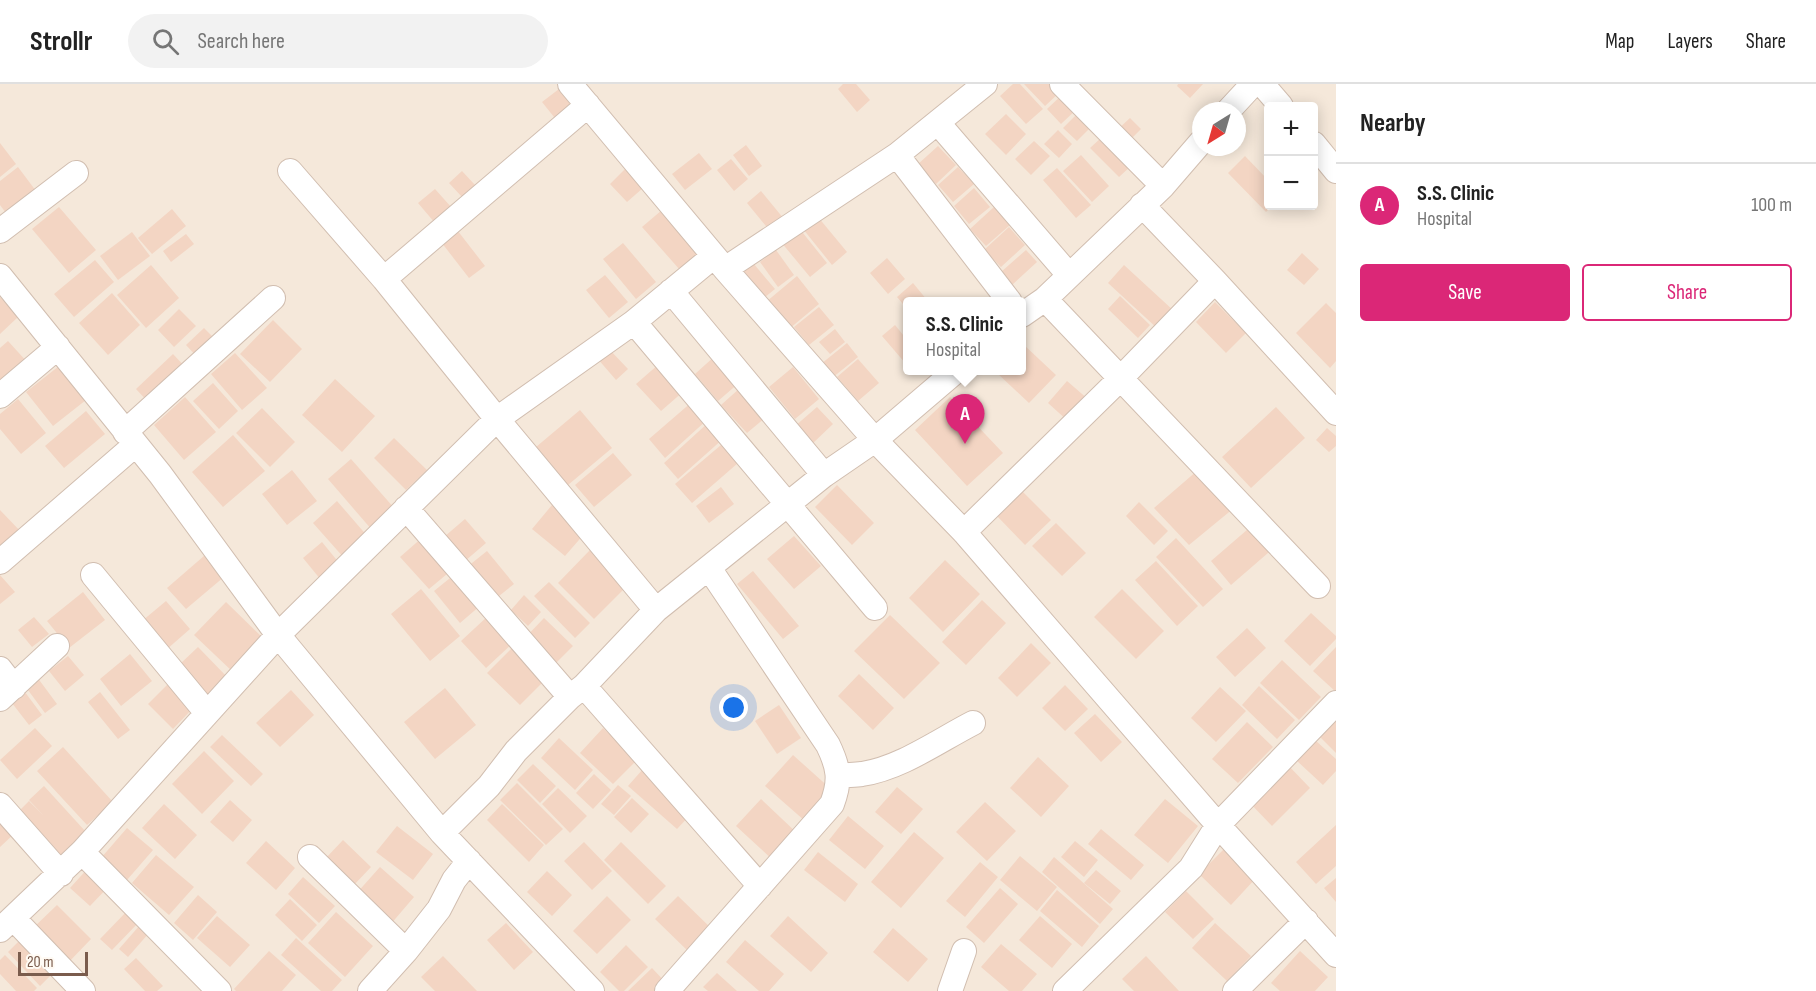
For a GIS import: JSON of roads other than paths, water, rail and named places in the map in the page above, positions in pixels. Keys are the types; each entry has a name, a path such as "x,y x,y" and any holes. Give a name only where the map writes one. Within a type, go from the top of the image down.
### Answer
{"street":[{"path":"570,84 720,263 875,440 964,532 1218,825 1336,955"},
{"path":"83,991 6,924 82,852 278,635 497,419 633,322 671,291 897,155 985,84"},
{"path":"1062,84 1163,186"},
{"path":"1262,84 1278,102"},
{"path":"384,279 588,105"},
{"path":"938,123 1069,275"},
{"path":"1318,149 1336,171"},
{"path":"1026,312 1045,299 1163,186 1192,152"},
{"path":"897,155 1006,297"},
{"path":"290,171 384,279 656,610"},
{"path":"0,231 76,173"},
{"path":"1142,205 1336,413"},
{"path":"0,276 189,512 278,635 442,833 592,991"},
{"path":"964,532 1120,379 1215,281"},
{"path":"671,291 824,475"},
{"path":"0,562 130,439 273,298"},
{"path":"1045,299 1318,586"},
{"path":"633,322 875,608"},
{"path":"0,396 58,347"},
{"path":"442,833 489,786 516,752 656,610 824,475 875,440 951,375"},
{"path":"406,508 760,886"},
{"path":"667,991 832,804 838,789 836,763 828,745 709,568"},
{"path":"93,575 207,713"},
{"path":"5,685 57,646"},
{"path":"1065,991 1191,868 1218,825 1336,703"},
{"path":"838,776 879,770 973,723"},
{"path":"0,806 61,874"},
{"path":"82,852 219,991"},
{"path":"309,857 406,951"},
{"path":"382,986 439,909 454,880 469,861"},
{"path":"1235,991 1306,921"},
{"path":"950,991 964,951"}],"place":[{"name":"S.S. Clinic","path":"965,444"}]}
